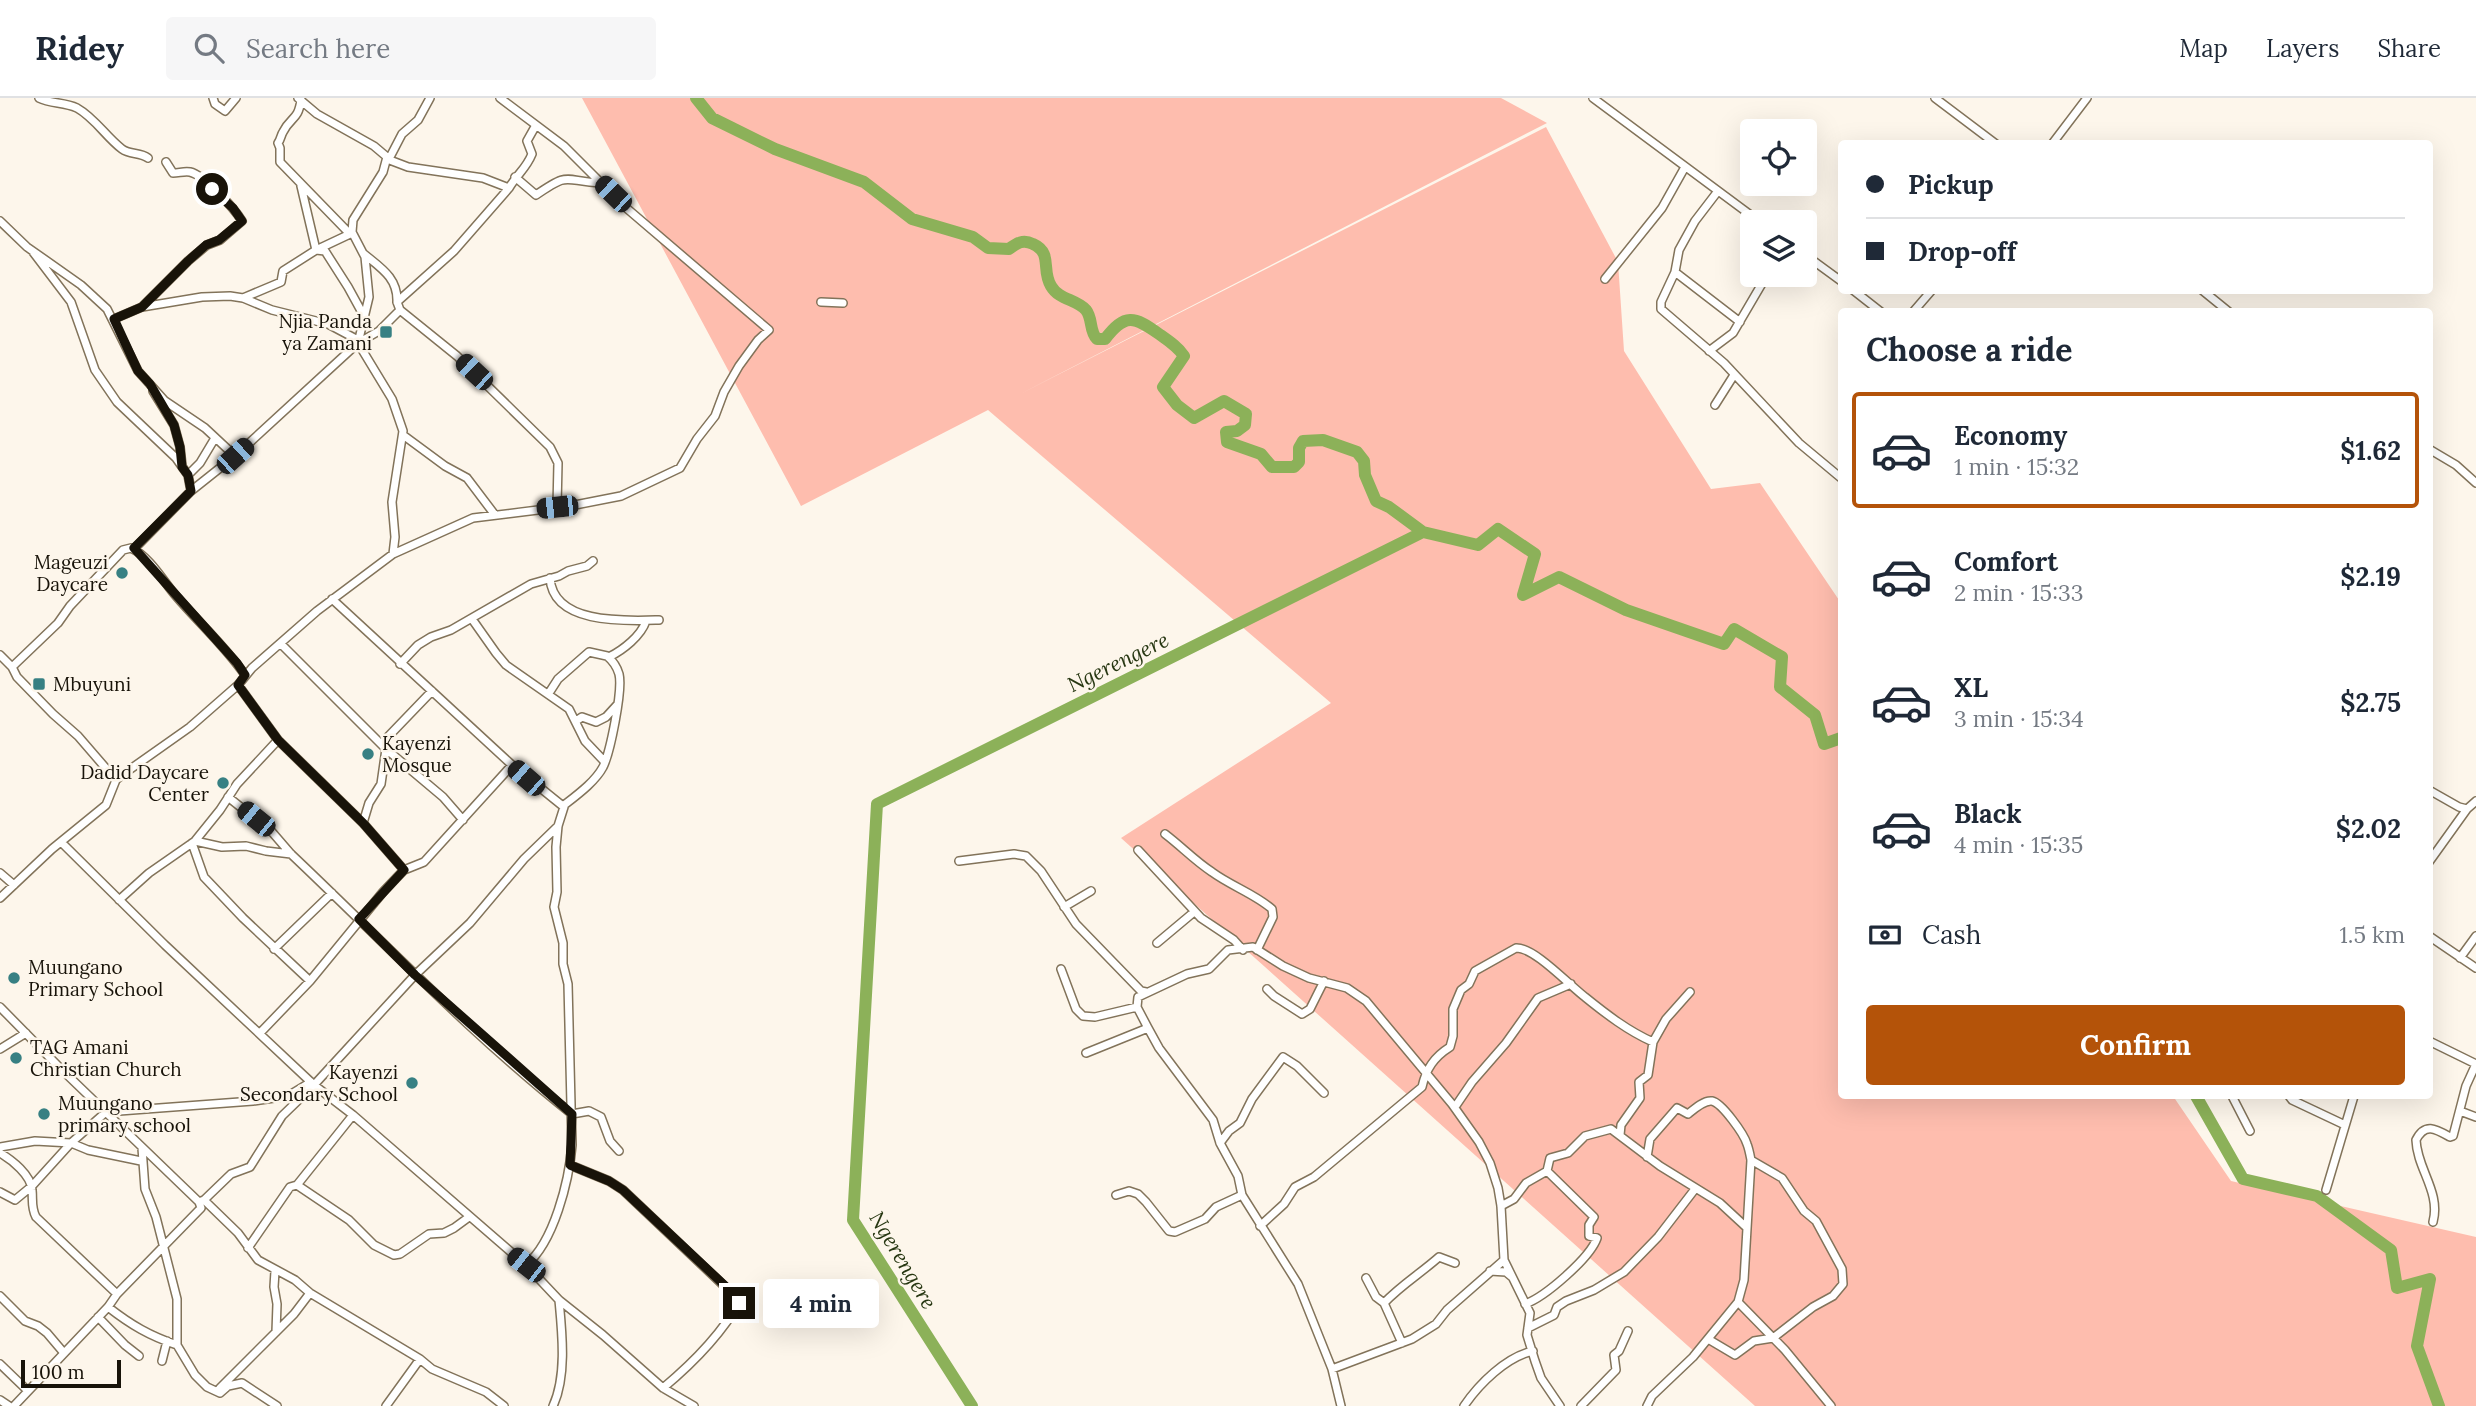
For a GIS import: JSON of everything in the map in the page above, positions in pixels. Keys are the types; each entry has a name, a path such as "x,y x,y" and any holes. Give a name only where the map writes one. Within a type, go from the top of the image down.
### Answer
{"street":[{"path":"39,98 49,102 64,101 84,112 125,151 139,153 148,158"},
{"path":"213,98 215,104 225,111 236,98"},
{"path":"350,234 352,223 402,134 418,120 430,98"},
{"path":"0,898 106,805 116,780 190,727 332,599 393,554 470,519 621,496 680,468 715,416 724,392 739,366 768,330 601,183 564,146 500,98"},
{"path":"1593,98 1744,210"},
{"path":"1935,98 1991,140"},
{"path":"2055,140 2087,98"},
{"path":"299,99 317,114 384,152 388,159 408,167 482,178 509,188"},
{"path":"299,99 299,114 283,132 278,143 281,148 279,162 350,234"},
{"path":"12,667 58,623 70,606 120,553 134,548 191,491 235,456 358,341 379,331 398,306 454,251 509,188 515,177 526,169 532,154 527,141 536,125"},
{"path":"142,307 206,245 219,240 242,221 233,208 200,176 192,172 173,173 166,162"},
{"path":"1605,279 1662,208 1685,167"},
{"path":"515,177 536,195 551,183 566,178 601,183"},
{"path":"300,185 316,250"},
{"path":"1718,191 1695,221 1679,250 1675,272 1661,302 1662,311 1734,375 1799,443 1838,473"},
{"path":"0,221 30,249 80,285 107,310 114,319 138,371 165,401 235,456"},
{"path":"352,223 352,232 364,254 392,278 398,306 457,356 550,447 558,463 557,507"},
{"path":"114,319 142,307 202,297 243,298 264,291 281,282 283,271 316,250 350,234"},
{"path":"30,249 71,302 95,370 117,402 182,467 188,475 191,491"},
{"path":"316,250 325,251 365,318"},
{"path":"358,341 369,297 364,254"},
{"path":"1817,263 1838,279"},
{"path":"1675,272 1740,321"},
{"path":"1709,351 1730,338 1761,287"},
{"path":"1858,294 1876,308"},
{"path":"1916,308 1929,294"},
{"path":"2207,294 2225,308"},
{"path":"243,298 272,310 328,324 358,341 392,399 403,435 392,496 395,541 393,554"},
{"path":"821,302 843,303"},
{"path":"1715,405 1734,375"},
{"path":"150,384 174,425 182,467"},
{"path":"403,435 444,466 467,478 495,515"},
{"path":"188,475 215,438"},
{"path":"2433,452 2476,483"},
{"path":"134,548 220,642 245,675"},
{"path":"400,664 418,645 431,637 472,619 531,584 587,566 593,561"},
{"path":"550,578 550,587 570,609 596,618 659,620"},
{"path":"332,599 512,765 564,806"},
{"path":"472,619 506,665 569,709 585,741 604,761"},
{"path":"609,657 642,630 646,621"},
{"path":"281,644 383,746 443,797 463,820"},
{"path":"526,1265 543,1247 570,1165 572,1114 568,984 563,964 563,943 554,907 557,892 558,826 564,806 597,775 604,761 618,704 619,675 609,657 597,653 584,655 558,679 549,693"},
{"path":"0,655 12,667 17,677 78,736 116,780"},
{"path":"238,685 278,740 363,823 404,870"},
{"path":"363,823 367,809 381,784 383,746 432,691"},
{"path":"576,721 582,717 596,722 601,720 618,704"},
{"path":"118,900 149,873 194,842 228,797 278,740"},
{"path":"260,1034 310,981 359,919 404,870 424,862 512,765"},
{"path":"2433,792 2467,809"},
{"path":"228,797 272,832 291,854 415,975 572,1114"},
{"path":"2433,856 2467,809 2476,802"},
{"path":"15,1406 117,1294 201,1209 201,1201 231,1174 250,1167 282,1116 415,975 470,923 524,859 558,826"},
{"path":"1165,834 1211,872 1245,894 1263,901 1272,909 1273,917 1257,950"},
{"path":"61,842 118,900 312,1084 353,1115 526,1265 559,1300 663,1388 694,1406"},
{"path":"194,842 222,847 246,846 291,854"},
{"path":"194,842 204,877 274,949 310,981"},
{"path":"1138,850 1194,912 1239,944 1243,950"},
{"path":"959,861 1014,853 1024,855 1041,871 1086,935 1141,991 1146,992"},
{"path":"0,873 14,885"},
{"path":"1064,907 1091,891"},
{"path":"274,949 332,893"},
{"path":"1157,943 1194,912"},
{"path":"2460,958 2476,936"},
{"path":"2433,939 2476,968"},
{"path":"1341,1406 1332,1369 1298,1284 1259,1226 1242,1195 1238,1176 1220,1143 1213,1120 1159,1048 1137,1007 1138,996 1187,974 1209,969 1228,950 1253,947 1283,966 1309,978 1346,988 1366,1001 1455,1107 1490,1163 1501,1206 1504,1260 1530,1313 1527,1335 1541,1378 1560,1406"},
{"path":"1259,1226 1284,1203 1295,1186 1314,1177 1422,1087 1425,1070 1440,1053 1450,1047 1453,1036 1453,1009 1461,990 1469,984 1475,971 1516,948 1531,952 1618,1022 1653,1042"},
{"path":"1060,969 1070,996 1081,1015 1095,1017 1137,1007"},
{"path":"1268,989 1274,996 1302,1013 1310,1009 1324,981"},
{"path":"1455,1107 1538,998 1571,984"},
{"path":"1501,1206 1514,1199 1526,1183 1547,1171 1550,1158 1569,1153 1585,1136 1620,1125 1640,1098 1639,1082 1648,1075 1653,1042 1666,1019 1690,992"},
{"path":"0,1007 142,1148 238,1233 258,1260 295,1280 310,1293 420,1359 432,1369 473,1385 501,1405"},
{"path":"1086,1053 1147,1028"},
{"path":"0,1049 26,1033"},
{"path":"2433,1043 2475,1067 2466,1086 2453,1136 2450,1137 2435,1127 2421,1132 2416,1140 2420,1160 2436,1202 2433,1222"},
{"path":"1220,1143 1229,1131 1240,1123 1252,1100 1283,1056 1324,1093"},
{"path":"0,1192 15,1200 106,1112 253,1101 288,1096 312,1084"},
{"path":"2234,1099 2250,1131"},
{"path":"2291,1099 2345,1125"},
{"path":"2326,1189 2353,1099"},
{"path":"1647,1157 1650,1139 1677,1108 1688,1114 1703,1103 1712,1101 1720,1105 1734,1122 1748,1144 1751,1160 1743,1290 1738,1301 1708,1339 1680,1371 1661,1387 1647,1406"},
{"path":"572,1114 589,1111 601,1117 618,1152"},
{"path":"2460,1111 2476,1117"},
{"path":"248,1248 290,1188 297,1185 353,1115"},
{"path":"1620,1125 1620,1135"},
{"path":"1611,1129 1647,1157 1720,1203 1746,1227"},
{"path":"0,1147 34,1141 71,1143 88,1150 141,1161"},
{"path":"142,1148 145,1189 156,1217 177,1300 177,1345 195,1375 207,1387 220,1393 228,1386 242,1383 276,1406"},
{"path":"0,1153 22,1171 32,1186 36,1217 117,1294"},
{"path":"1708,1339 1735,1355 1754,1341 1773,1338 1813,1307 1833,1296 1843,1284 1842,1269 1816,1222 1804,1211 1782,1178 1751,1160"},
{"path":"570,1165 609,1181 623,1190 740,1301 716,1336 690,1366 663,1388"},
{"path":"1525,1304 1536,1301 1589,1254 1597,1238 1589,1236 1589,1225 1594,1217 1547,1171"},
{"path":"297,1185 349,1220 374,1245 394,1255 400,1254 429,1234 444,1233 454,1228 469,1217"},
{"path":"1528,1328 1553,1315 1557,1307 1566,1301 1594,1290 1623,1272 1658,1237 1695,1189"},
{"path":"1116,1195 1129,1191 1139,1195 1169,1231 1175,1232 1205,1219 1216,1207 1242,1195"},
{"path":"1384,1303 1398,1288 1439,1257 1455,1263"},
{"path":"1332,1369 1402,1343 1436,1324 1447,1310 1504,1260"},
{"path":"275,1270 276,1332"},
{"path":"1490,1271 1506,1272 1515,1280"},
{"path":"1366,1278 1376,1297 1384,1303 1402,1343"},
{"path":"217,1391 294,1314 310,1293"},
{"path":"0,1296 25,1321 47,1333 64,1353"},
{"path":"553,1406 561,1384 559,1300"},
{"path":"1738,1301 1830,1406"},
{"path":"108,1307 134,1327 177,1345"},
{"path":"98,1317 124,1345 139,1356"},
{"path":"1581,1406 1616,1370 1614,1355 1619,1351 1628,1331"},
{"path":"162,1361 167,1341"},
{"path":"1464,1406 1493,1372 1523,1353 1533,1351"},
{"path":"386,1406 420,1359"},
{"path":"0,1364 28,1391"},
{"path":"0,1400 9,1406"}],"shaded area":[{"path":"582,98 1501,98 1547,123 1020,394 1546,127 1618,262 1624,351 1711,489 1760,483 1838,599 1838,1099 2175,1099 2231,1181 2476,1237 2476,1406 1755,1406 1121,838 1331,703 988,410 801,506"}],"waterway":[{"path":"696,98 712,118 775,149 864,182 912,219 973,237 988,248 1009,249 1023,242 1033,244 1043,252 1048,280 1054,291 1086,310 1097,339 1105,339 1118,325 1130,320 1150,328 1179,350 1184,356 1163,387 1177,405 1194,418 1224,401 1246,414 1245,425 1237,431 1226,432 1227,442 1261,454 1272,467 1294,467 1299,462 1299,448 1303,441 1323,440 1357,452 1364,461 1365,475 1376,501 1389,507 1423,532"},
{"name":"Ngerengere","path":"972,1406 853,1220 877,804 1423,532 1478,545 1498,529 1535,554 1523,595 1559,577 1626,610 1724,644 1734,629 1782,657 1780,687 1815,715 1824,744 1838,739"},
{"name":"Ngerengere","path":"2198,1099 2243,1179 2317,1196 2391,1250 2397,1288 2430,1279 2417,1346 2439,1406"}],"place":[{"name":"Njia Panda ya Zamani","path":"386,332"},
{"name":"Mageuzi Daycare","path":"122,573"},
{"name":"Mbuyuni","path":"39,684"},
{"name":"Kayenzi Mosque","path":"368,754"},
{"name":"Dadid Daycare Center","path":"223,783"},
{"name":"Muungano Primary School","path":"14,978"},
{"name":"TAG Amani Christian Church","path":"16,1058"},
{"name":"Kayenzi Secondary School","path":"412,1083"},
{"name":"Muungano primary school","path":"44,1114"}],"route":[{"path":"212,189 233,208 242,221 219,240 206,245 142,307 114,319 138,371 150,384 174,425 182,467 188,475 191,491 134,548 237,663 245,675 238,685 278,740 363,823 404,870 359,919 415,975 572,1114 570,1165 609,1181 623,1190 737,1297 739,1303"}]}
